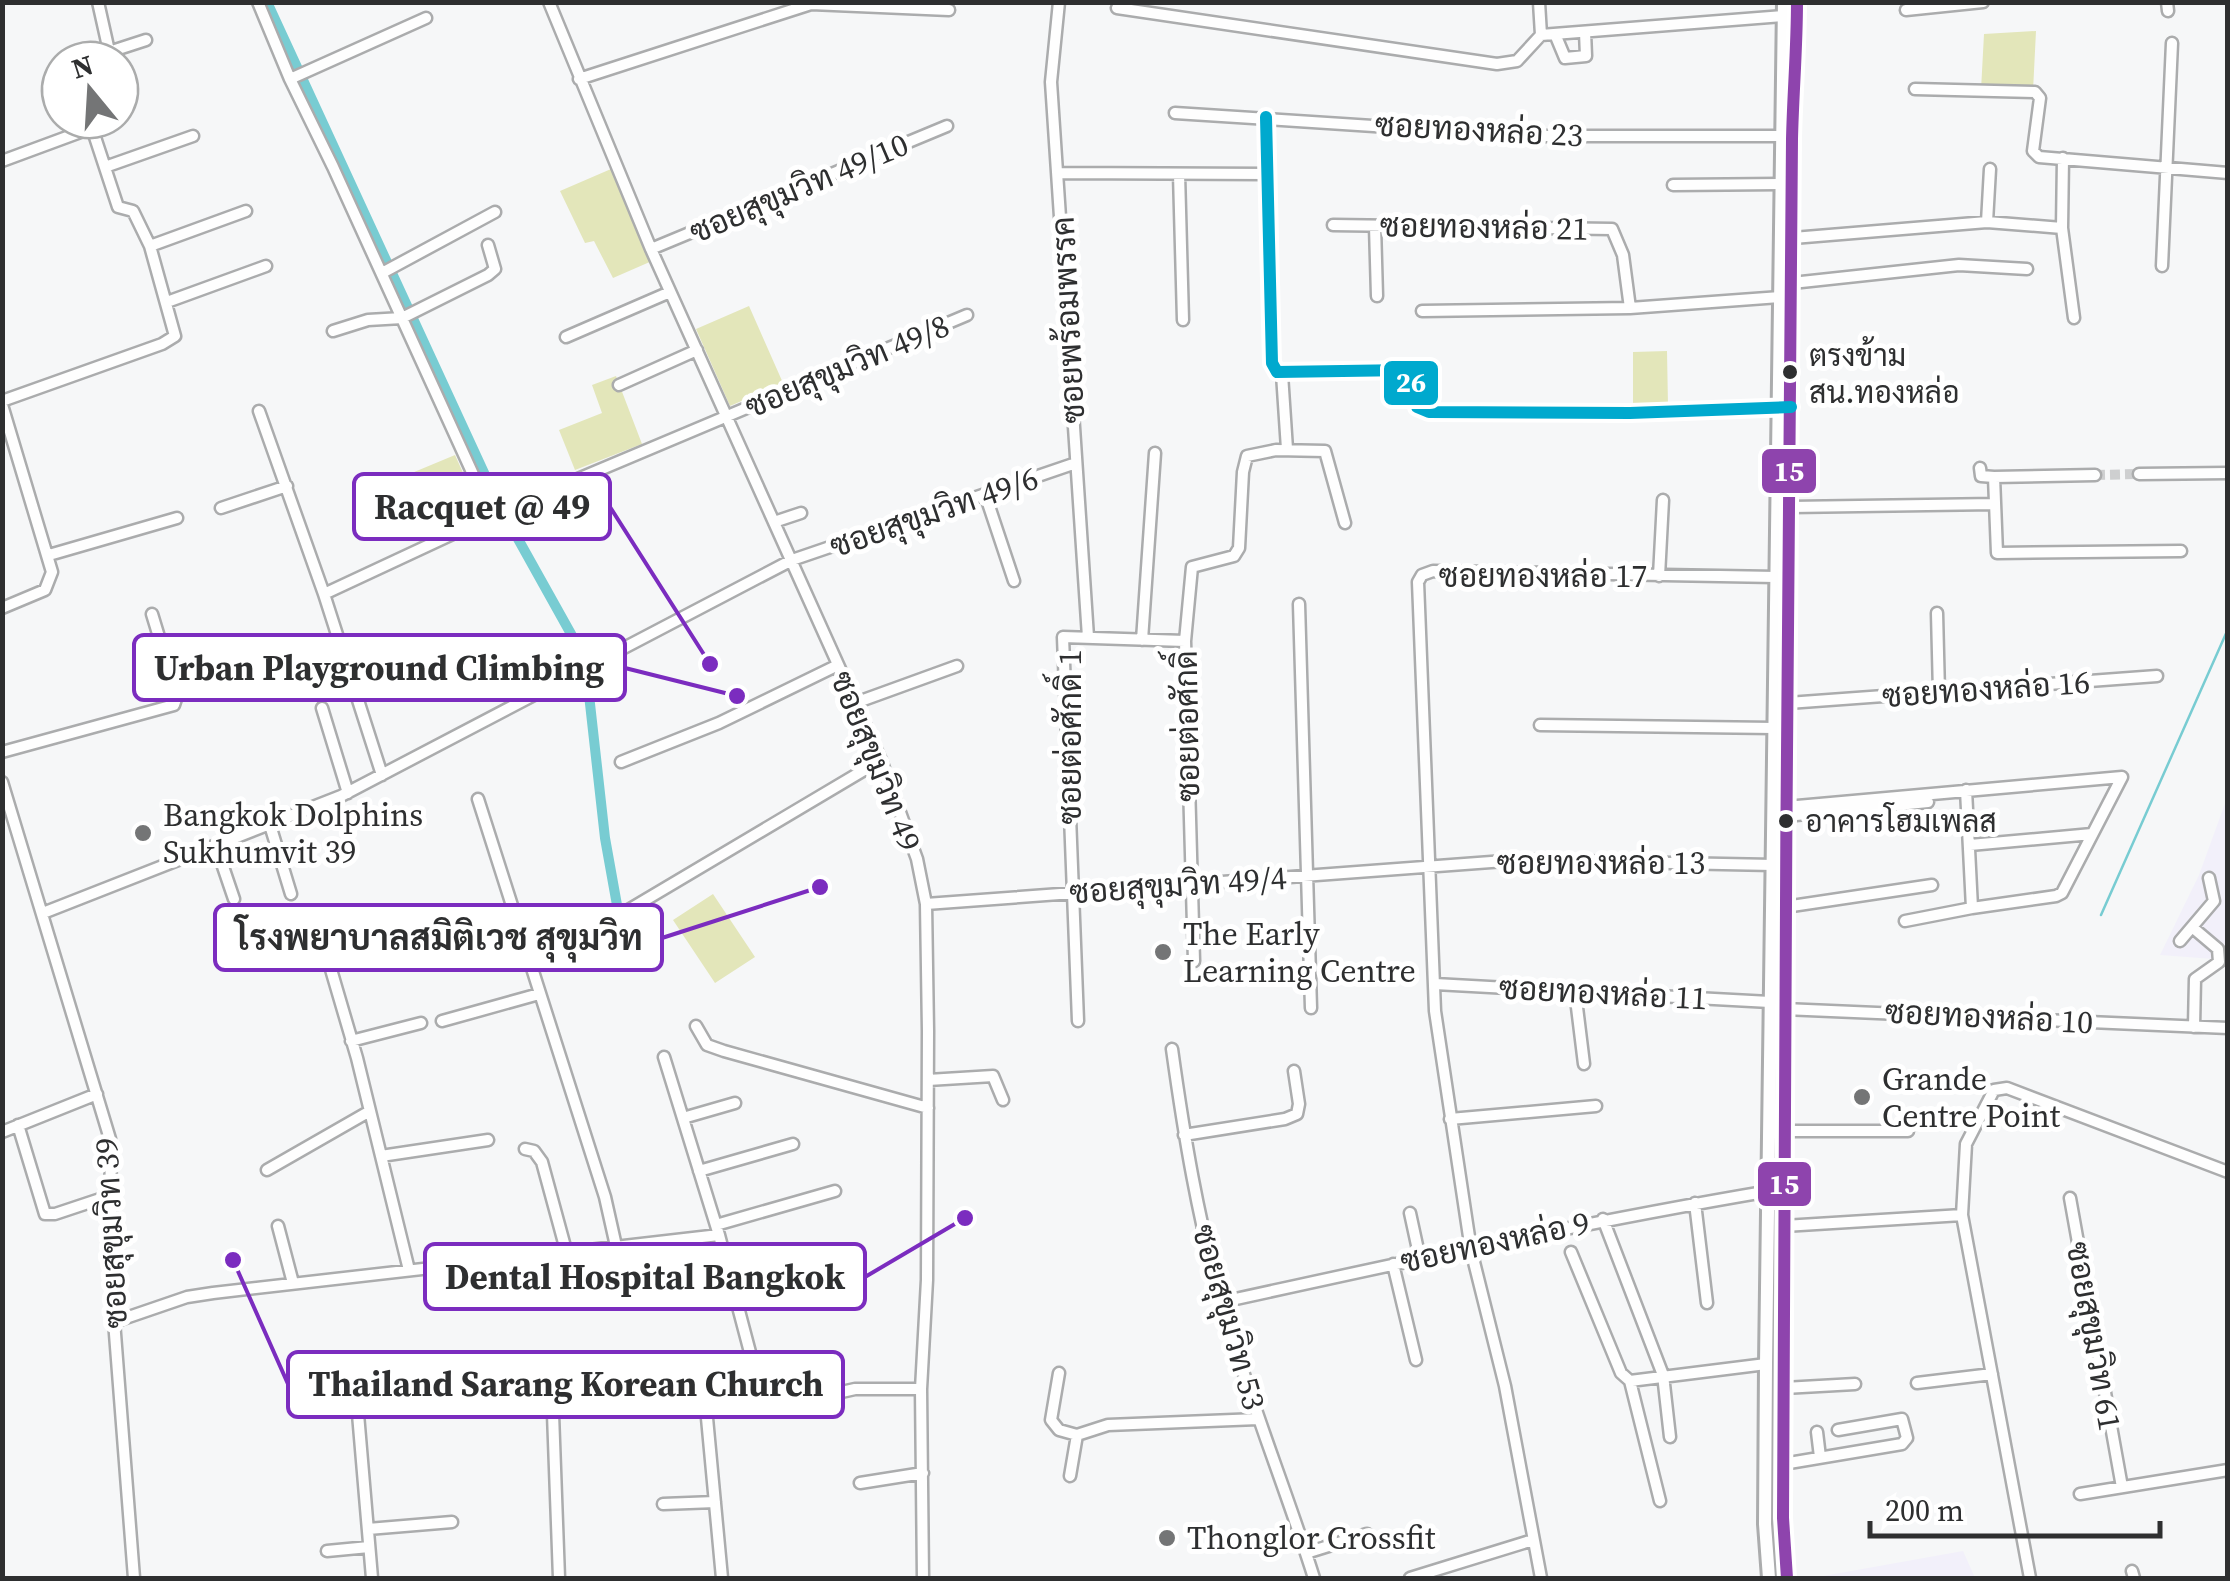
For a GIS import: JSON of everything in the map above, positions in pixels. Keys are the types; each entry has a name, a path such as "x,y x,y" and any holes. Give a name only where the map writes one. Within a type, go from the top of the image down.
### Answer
{"main road":[{"path":"1787,1578 1783,1464 1784,1226 1778,1191 1770,1002 1779,865 1790,9"},
{"path":"1787,238 1783,184 1788,137"},
{"path":"1769,1578 1766,1364 1770,1227 1785,1131 1786,907 1779,865 1786,811 1781,728"},
{"path":"1770,1002 1784,1008"},
{"path":"1770,1227 1784,1226"},
{"path":"1766,1364 1784,1363"},
{"path":"1766,1390 1784,1388"}],"street":[{"path":"98,2 106,40"},
{"path":"258,2 290,80 492,516"},
{"name":"ซอยสุขุมวิท 49","path":"548,2 650,249 880,760 911,842 926,904 923,1578"},
{"name":"ซอยพร้อมพรรค","path":"1058,2 1051,82 1088,637"},
{"path":"1538,2 1541,35"},
{"path":"1906,10 1982,2"},
{"path":"579,79 811,4 949,10"},
{"path":"1117,8 1497,64 1517,61 1541,35 1790,9"},
{"path":"290,80 426,18"},
{"path":"1555,34 1565,58 1586,56 1585,32"},
{"path":"140,43 146,40"},
{"path":"2162,266 2172,43"},
{"path":"1915,89 2035,92 2040,98 2033,150 2039,157 2228,173"},
{"name":"ซอยทองหล่อ 23","path":"1175,113 1526,136 1788,137"},
{"path":"1266,117 1272,363 1282,374 1287,450 1325,451 1346,522"},
{"name":"ซอยสุขุมวิท 49/10","path":"650,249 947,126"},
{"path":"105,167 194,136"},
{"path":"2,161 59,140"},
{"path":"2,608 45,590 52,572 2,403 173,340 175,336 150,246 133,211 120,210 96,140"},
{"path":"2062,158 2062,228 2074,318"},
{"path":"1987,222 1990,169"},
{"path":"1059,172 1266,174"},
{"path":"1179,174 1183,320"},
{"path":"1674,185 1783,184"},
{"path":"150,246 246,211"},
{"path":"382,273 495,212"},
{"path":"1787,238 1987,222 2062,228"},
{"name":"ซอยทองหล่อ 21","path":"1334,226 1612,229 1623,255 1630,308"},
{"path":"1375,226 1377,296"},
{"path":"333,331 368,320 402,318 493,272 488,245"},
{"path":"1422,311 1630,308 1788,292 1959,265 2027,269"},
{"path":"167,302 266,266"},
{"path":"566,338 670,292"},
{"name":"ซอยสุขุมวิท 49/8","path":"324,594 492,516 967,315"},
{"path":"619,385 697,350"},
{"path":"1282,374 1408,370 1418,409 1429,412 1630,414 1784,407"},
{"path":"259,411 288,486 382,775"},
{"name":"ซอยต่อศักดิ์","path":"1194,961 1185,641 1192,567 1234,556 1240,548 1247,456 1287,450"},
{"path":"1142,640 1155,453"},
{"name":"ซอยสุขุมวิท 49/6","path":"42,913 348,793 792,560 1076,463"},
{"path":"1980,468 1981,476 1994,477 2095,475"},
{"path":"2139,474 2228,473"},
{"path":"1994,477 1997,553 2181,551"},
{"path":"221,508 288,486"},
{"path":"985,494 1014,581"},
{"path":"1659,576 1663,500"},
{"path":"1784,507 1995,504"},
{"path":"774,522 802,513"},
{"path":"49,555 177,518"},
{"name":"ซอยทองหล่อ 17","path":"1429,866 1420,578 1434,571 1783,576"},
{"path":"1300,604 1311,1008"},
{"path":"1937,613 1939,693"},
{"path":"2,752 174,705 177,696 152,614"},
{"name":"ซอยต่อศักดิ์ 1","path":"1072,893 1063,640 1066,635 1185,641"},
{"path":"621,762 719,723 838,664"},
{"path":"856,704 957,666"},
{"name":"ซอยทองหล่อ 16","path":"1781,703 2157,676"},
{"path":"322,708 348,793"},
{"path":"1540,725 1781,728"},
{"path":"620,915 880,760"},
{"path":"1786,811 2122,777 2062,893 1905,922"},
{"name":"ซอยสุขุมวิท 39","path":"2,782 8,823 42,913 110,1138 114,1322 134,1578"},
{"path":"1966,790 1972,908"},
{"path":"478,800 606,1198 616,1246"},
{"path":"1786,811 1928,802"},
{"path":"270,825 290,894"},
{"path":"1970,845 2092,834"},
{"path":"216,846 234,899"},
{"name":"ซอยทองหล่อ 13","path":"1429,866 1526,860 1779,865"},
{"path":"1429,866 1435,1011 1450,1120 1471,1250 1504,1386 1541,1578"},
{"name":"ซอยสุขุมวิท 49/4","path":"926,904 1429,866"},
{"path":"2180,942 2214,901 2208,878"},
{"path":"1786,907 1932,885"},
{"path":"1072,893 1078,1022"},
{"path":"2192,927 2218,949 2219,962 2195,979 2194,1026"},
{"path":"320,932 352,1041 408,1270"},
{"path":"330,966 381,950"},
{"name":"ซอยทองหล่อ 11","path":"1435,984 1770,1002"},
{"path":"1575,990 1584,1064"},
{"path":"442,1020 539,994"},
{"name":"ซอยทองหล่อ 10","path":"1784,1008 2228,1028"},
{"path":"352,1041 420,1023"},
{"path":"696,1026 706,1045 928,1108"},
{"name":"ซอยสุขุมวิท 53","path":"1172,1049 1184,1135 1222,1302 1314,1578"},
{"path":"664,1056 717,1230 765,1409 865,1388 922,1389"},
{"path":"1184,1135 1297,1114 1294,1071"},
{"path":"928,1080 995,1076 1003,1100"},
{"path":"2030,1578 1962,1215 1966,1144 1994,1090 2007,1088 2228,1172"},
{"path":"2,1132 98,1094"},
{"path":"683,1118 735,1103"},
{"path":"1450,1120 1596,1106"},
{"path":"267,1170 370,1112"},
{"path":"18,1126 46,1214 112,1195"},
{"path":"1785,1131 1908,1131"},
{"path":"381,1156 488,1140"},
{"path":"699,1171 793,1144"},
{"path":"525,1148 534,1151 542,1162 567,1254"},
{"path":"114,1322 187,1298 567,1254 717,1230 835,1191"},
{"name":"ซอยทองหล่อ 9","path":"1222,1302 1604,1219 1778,1191"},
{"name":"ซอยสุขุมวิท 61","path":"2070,1198 2122,1488"},
{"path":"1695,1203 1707,1304"},
{"path":"1410,1214 1420,1260"},
{"path":"1784,1226 1962,1215"},
{"path":"1604,1219 1662,1375 1670,1437"},
{"path":"278,1226 293,1283"},
{"path":"1571,1252 1620,1373 1630,1381 1660,1501"},
{"path":"730,1278 818,1253"},
{"path":"1393,1264 1416,1360"},
{"path":"552,1359 559,1578"},
{"path":"1630,1381 1766,1364"},
{"path":"354,1368 372,1578"},
{"path":"1059,1373 1052,1423 1066,1434 1077,1435 1108,1425 1258,1419"},
{"path":"1917,1383 1992,1374"},
{"path":"1784,1388 1855,1384"},
{"path":"707,1418 722,1578"},
{"path":"1783,1464 1902,1444 1907,1438 1902,1419 1838,1430"},
{"path":"1817,1432 1820,1457"},
{"path":"1070,1476 1077,1435"},
{"path":"2080,1494 2228,1470"},
{"path":"860,1482 923,1473"},
{"path":"662,1504 715,1502"},
{"path":"368,1529 452,1522"},
{"path":"1306,1552 1367,1534"},
{"path":"1410,1578 1532,1540"},
{"path":"327,1551 369,1547"}],"shaded area":[{"path":"2227,798 2227,960 2160,955 2199,875"},
{"path":"1963,1551 1975,1578 1812,1578"}],"green space":[{"path":"2036,31 2033,91 1981,90 1984,34"},
{"path":"611,169 652,261 613,278 594,241 585,243 560,191"},
{"path":"749,306 783,383 730,406 696,329"},
{"path":"1667,351 1668,406 1633,406 1633,352"},
{"path":"616,376 642,444 575,470 559,430 602,413 592,385"},
{"path":"455,455 479,508 428,534 407,475"},
{"path":"713,894 755,957 715,983 673,920"}],"waterway":[{"path":"267,2 498,503 585,659 605,838 617,905"},
{"path":"2101,915 2228,629"}],"tunnel":[{"path":"2095,475 2139,474"}],"transit line":[{"name":"15","path":"1787,1578 1783,1518 1786,828 1792,139 1797,2"},
{"name":"26","path":"1266,117 1272,363 1277,372 1408,370 1417,407 1429,412 1630,413 1791,407"}],"place":[{"name":"ตรงข้าม สน.ทองหล่อ","path":"1790,372"},
{"name":"Racquet @ 49","path":"710,664"},
{"name":"Urban Playground Climbing","path":"737,696"},
{"name":"อาคารโฮมเพลส","path":"1786,821"},
{"name":"Bangkok Dolphins Sukhumvit 39","path":"143,833"},
{"name":"โรงพยาบาลสมิติเวช สุขุมวิท","path":"820,887"},
{"name":"The Early Learning Centre","path":"1163,952"},
{"name":"Grande Centre Point","path":"1862,1097"},
{"name":"Dental Hospital Bangkok","path":"965,1218"},
{"name":"Thailand Sarang Korean Church","path":"233,1260"},
{"name":"Thonglor Crossfit","path":"1167,1538"}]}
